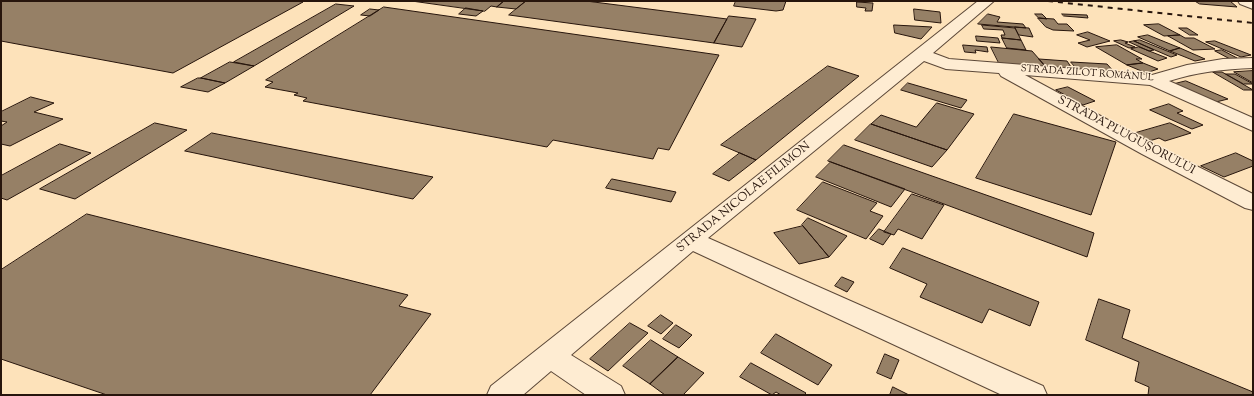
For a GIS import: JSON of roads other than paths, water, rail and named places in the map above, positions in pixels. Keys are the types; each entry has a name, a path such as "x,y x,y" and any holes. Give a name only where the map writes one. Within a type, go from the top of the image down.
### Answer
{"street":[{"name":"STRADA NICOLAE FILIMON","path":"502,395 987,1"},
{"path":"1245,1 1253,5"},
{"name":"STRADA ZILOT ROMÂNUL","path":"922,54 946,64 1153,80 1187,70 1223,64 1253,63"},
{"name":"STRADA PLUGUȘORULUI","path":"1000,68 1149,150 1253,203"},
{"path":"1153,80 1253,125"},
{"path":"691,240 1032,395"},
{"path":"550,356 610,395"}],"railway":[{"path":"1048,1 1253,23"}]}
